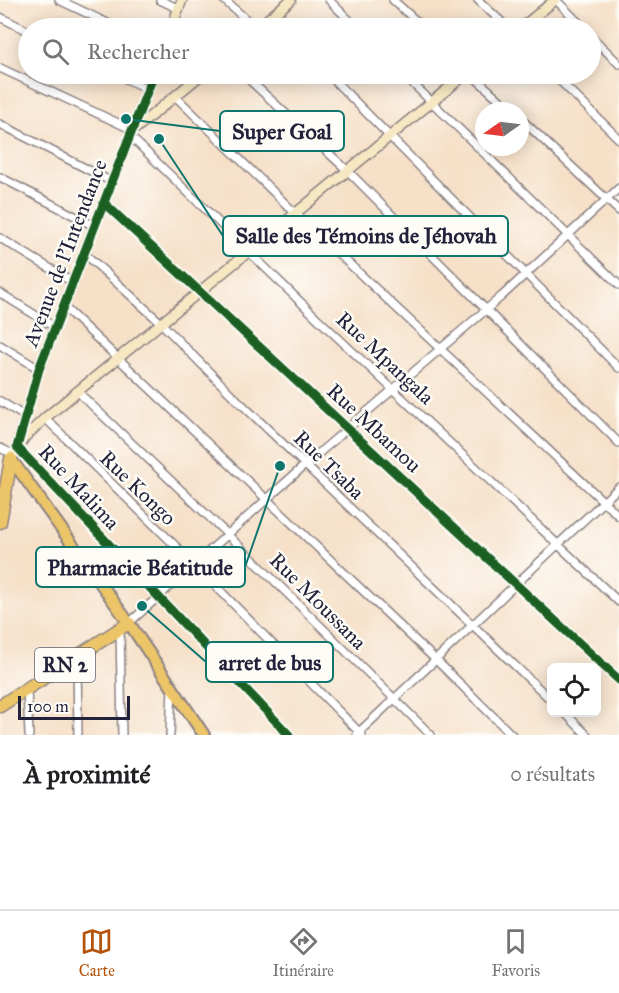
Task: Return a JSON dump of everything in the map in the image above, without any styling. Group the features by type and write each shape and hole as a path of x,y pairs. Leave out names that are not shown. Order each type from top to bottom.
{"highway":[{"path":"0,522 10,459"},
{"name":"RN 2","path":"4,702 125,627"}],"main road":[{"path":"272,17 291,0"},
{"path":"533,18 555,0"},
{"path":"175,18 181,4"},
{"name":"Avenue de l'Intendance","path":"10,459 39,369 65,308 149,84"},
{"path":"132,133 190,84"},
{"path":"204,735 172,687 125,627 10,459 45,418 77,391 456,84"}],"street":[{"path":"59,0 97,18"},
{"path":"160,0 181,4"},
{"path":"225,0 246,18"},
{"path":"329,0 347,18"},
{"path":"393,0 412,18"},
{"path":"478,0 497,18"},
{"path":"555,0 574,18"},
{"path":"0,17 18,26"},
{"path":"601,45 619,64"},
{"name":"Rue Mpangala","path":"0,68 18,77"},
{"name":"Rue Mpangala","path":"32,84 132,133 250,251 619,602"},
{"path":"137,84 147,89"},
{"path":"254,84 348,171 619,443"},
{"path":"338,84 392,135 619,368"},
{"path":"413,84 619,285"},
{"path":"481,84 502,102"},
{"path":"563,84 619,139"},
{"path":"175,96 296,214 619,516"},
{"path":"0,124 112,182"},
{"path":"529,126 619,211"},
{"path":"0,177 94,226"},
{"path":"122,735 125,627 305,465 526,274 619,188"},
{"name":"Rue Mbamou","path":"104,203 517,583 619,680"},
{"path":"0,238 74,283"},
{"name":"Rue Tsaba","path":"84,253 161,323 305,465 547,695"},
{"path":"0,292 56,328"},
{"path":"65,308 512,735"},
{"path":"0,345 39,369"},
{"name":"Rue Moussana","path":"77,391 228,535 431,735"},
{"path":"0,401 24,416"},
{"name":"Rue Kongo","path":"45,418 195,565 359,734"},
{"name":"Rue Malima","path":"0,448 158,598 289,735"},
{"path":"359,734 619,487"},
{"path":"77,657 78,735"},
{"path":"170,735 172,687"},
{"path":"27,689 29,735"},
{"path":"569,717 587,735"}],"cycle path":[{"path":"150,84 39,369 17,447 289,735"},
{"path":"104,203 619,680"}],"place":[{"name":"Super Goal","path":"126,119"},
{"name":"Salle des Témoins de Jéhovah","path":"159,139"},
{"name":"Pharmacie Béatitude","path":"280,466"},
{"name":"arret de bus","path":"142,606"}]}
